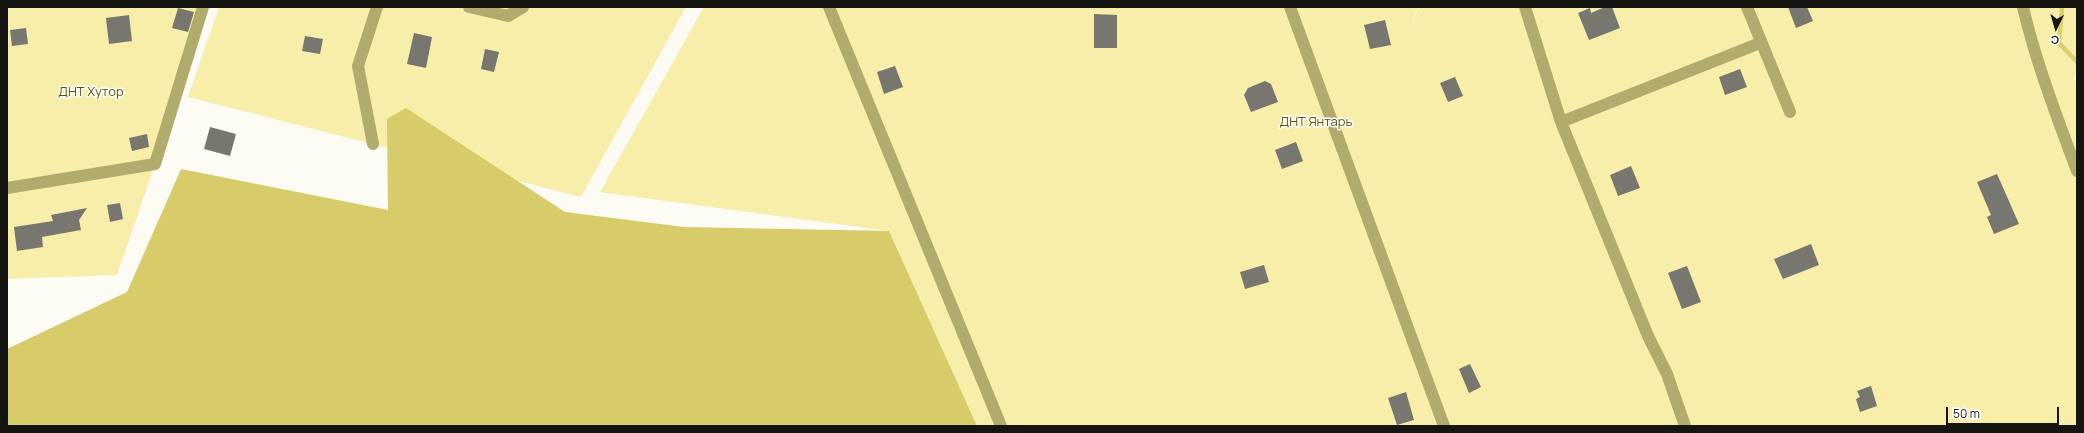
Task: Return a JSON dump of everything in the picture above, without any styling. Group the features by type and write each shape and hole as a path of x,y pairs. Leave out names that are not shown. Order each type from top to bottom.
{"street":[{"path":"7,188 155,164 203,7"},
{"path":"373,144 358,66 377,7"},
{"path":"469,7 508,16 523,7"},
{"path":"829,7 1001,426"},
{"path":"1290,7 1444,426"},
{"path":"1525,7 1561,122 1648,336 1667,374 1685,426"},
{"path":"1747,7 1760,43 1790,112"},
{"path":"2023,7 2029,34 2052,104 2077,171"},
{"path":"1561,122 1760,43"}],"green space":[{"name":"ДНТ Хутор","path":"7,7 209,7 117,275 7,279"},
{"path":"219,7 686,7 581,197 188,97"},
{"name":"ДНТ Янтарь","path":"704,7 1418,7 1410,28 1419,7 2077,7 2077,74 2074,77 2077,85 2077,426 977,426 889,231 600,192"}],"shaded area":[{"path":"406,108 565,212 684,227 889,231 977,426 7,426 7,349 127,292 181,169 388,210 387,119"}],"building":[{"path":"1605,7 1612,7 1620,28 1589,40 1578,13 1590,8 1591,13"},
{"path":"1788,7 1807,7 1813,21 1796,28"},
{"path":"178,8 194,12 188,32 172,28"},
{"path":"1094,14 1117,15 1117,48 1094,48"},
{"path":"129,15 132,41 109,44 106,18"},
{"path":"1385,20 1391,45 1370,49 1364,25"},
{"path":"26,28 28,44 12,46 10,30"},
{"path":"414,33 432,37 426,68 407,64"},
{"path":"305,36 323,39 320,54 302,51"},
{"path":"485,49 499,52 494,72 481,69"},
{"path":"895,66 903,87 884,94 877,72"},
{"path":"1740,69 1747,87 1725,95 1719,77"},
{"path":"1455,77 1463,96 1448,102 1440,83"},
{"path":"1265,81 1271,84 1278,102 1251,112 1244,95 1248,88"},
{"path":"210,127 236,134 230,156 204,149"},
{"path":"147,134 149,147 132,151 129,138"},
{"path":"1296,142 1303,161 1282,169 1275,150"},
{"path":"1631,166 1640,188 1618,196 1610,175"},
{"path":"1997,174 2019,224 1994,234 1987,217 1991,215 1977,182"},
{"path":"120,203 123,219 110,222 107,205"},
{"path":"87,208 79,220 81,230 42,237 43,247 17,251 14,227 53,221 51,215"},
{"path":"1811,244 1819,265 1783,279 1774,259"},
{"path":"1264,265 1269,282 1245,289 1240,272"},
{"path":"1687,266 1701,302 1682,309 1668,273"},
{"path":"1470,364 1481,387 1469,393 1459,369"},
{"path":"1871,386 1877,406 1860,412 1856,399 1860,397 1857,391"},
{"path":"1406,392 1414,420 1397,425 1388,398"}],"waterway":[{"path":"2062,7 2059,43 2077,62"}]}
